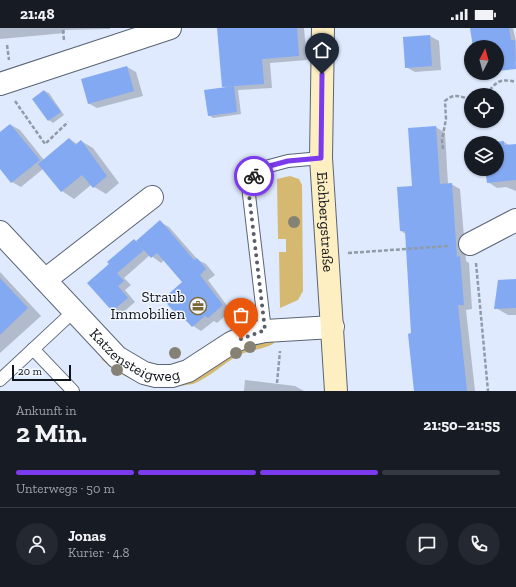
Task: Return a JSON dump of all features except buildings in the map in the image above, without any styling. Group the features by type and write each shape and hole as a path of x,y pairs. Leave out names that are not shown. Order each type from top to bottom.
{"main road":[{"name":"Eichbergstraße","path":"323,28 321,158 336,391"}],"street":[{"path":"1,83 170,28"},
{"path":"45,280 152,197"},
{"path":"470,244 516,220"},
{"name":"Katzensteigweg","path":"0,232 117,357 144,373 156,376 172,376 188,371 231,343 251,334 272,330 333,327"}],"lane":[{"path":"272,330 248,186 258,169 288,161 321,158"},
{"path":"0,380 74,311"},
{"path":"32,349 74,391"}],"path":[{"path":"491,88 494,83 505,80 516,82"},
{"path":"1,83 45,144 68,122"},
{"path":"443,149 442,140 446,119 445,102 450,97 456,95 464,98"},
{"path":"346,253 470,244 477,267 488,391"},
{"path":"272,330 280,350 277,383"}],"shaded area":[{"path":"290,176 299,179 302,185 303,291 298,300 280,308 279,252 286,252 286,239 278,239 277,179"},
{"path":"274,339 274,343 271,345 237,356 210,375 193,384 179,386 166,387 143,384 122,374 101,359 107,358 141,382 252,343"}],"way so far":[{"path":"241,339 265,330 248,186 254,176"}],"place":[{"name":"Straub Immobilien","path":"198,306"}],"route":[{"path":"254,176 258,169 288,161 321,158 320,135 322,74"}]}
